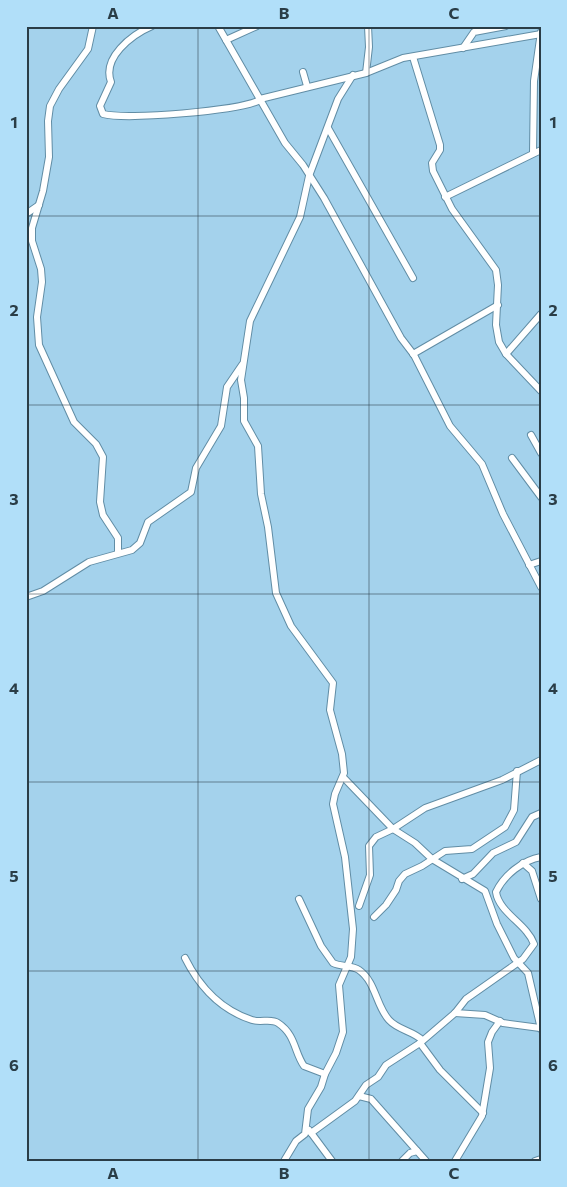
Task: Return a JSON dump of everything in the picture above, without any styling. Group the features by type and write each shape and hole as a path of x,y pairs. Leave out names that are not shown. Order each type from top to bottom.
{"street":[{"path":"93,26 88,49 59,89 50,106 48,121 49,157 32,235 41,269 42,282 37,317 38,338 71,416 96,444 103,457 100,502 103,515 118,538 118,553"},
{"path":"152,26 144,29 115,53 108,73 111,82 100,106 103,114 117,116 162,114 233,107 308,86 366,73 400,59 540,34 533,153"},
{"path":"218,26 285,143 324,198 401,338 413,354 450,426 482,464 502,514 541,587"},
{"path":"226,40 257,26"},
{"path":"366,73 369,47 368,26"},
{"path":"463,48 474,32 506,26"},
{"path":"413,57 440,145 440,150 431,166 445,197 496,270 498,305 496,333 500,346 541,391"},
{"path":"303,72 308,86"},
{"path":"284,1161 296,1141 305,1134 308,1109 321,1087 324,1074 343,1032 339,985 340,978 351,957 353,929 345,857 333,804 335,794 343,777 342,754 330,710 333,683 304,641 291,626 276,593 268,527 260,494 258,446 245,425 241,380 250,321 300,217 309,176 338,99 353,75"},
{"path":"328,128 413,278"},
{"path":"445,197 541,150"},
{"path":"26,214 39,205"},
{"path":"413,354 498,305"},
{"path":"506,354 541,314"},
{"path":"26,597 43,591 88,562 134,549 140,543 148,522 191,492 196,468 221,426 227,387 244,361"},
{"path":"531,434 541,453"},
{"path":"512,458 541,497"},
{"path":"529,565 541,561"},
{"path":"359,906 370,875 369,846 376,837 393,829 425,808 502,780 541,760"},
{"path":"374,917 392,897 401,878 445,851 469,850 505,827 514,810 517,771"},
{"path":"343,777 393,829 415,843 432,859 486,893 497,924 514,958 528,973 541,1029 500,1021 485,1015 455,1013"},
{"path":"462,879 473,874 494,853 516,842 532,817 541,813"},
{"path":"541,857 523,863 498,888 497,897 527,930 534,944 541,949"},
{"path":"523,863 532,871 541,899"},
{"path":"299,899 333,963 359,970 367,980 390,1021 421,1042 440,1070 483,1113"},
{"path":"311,1133 359,1096 366,1085 378,1076 386,1065 421,1042 455,1013 466,1000 518,962 534,944"},
{"path":"185,958 204,989 250,1019 274,1021 280,1024 293,1040 304,1066 324,1074"},
{"path":"455,1161 483,1113 490,1068 488,1042 500,1021"},
{"path":"359,1096 371,1099 395,1129 426,1161"},
{"path":"306,1126 332,1161"},
{"path":"402,1161 410,1153 418,1151"},
{"path":"535,1161 541,1159"}]}
